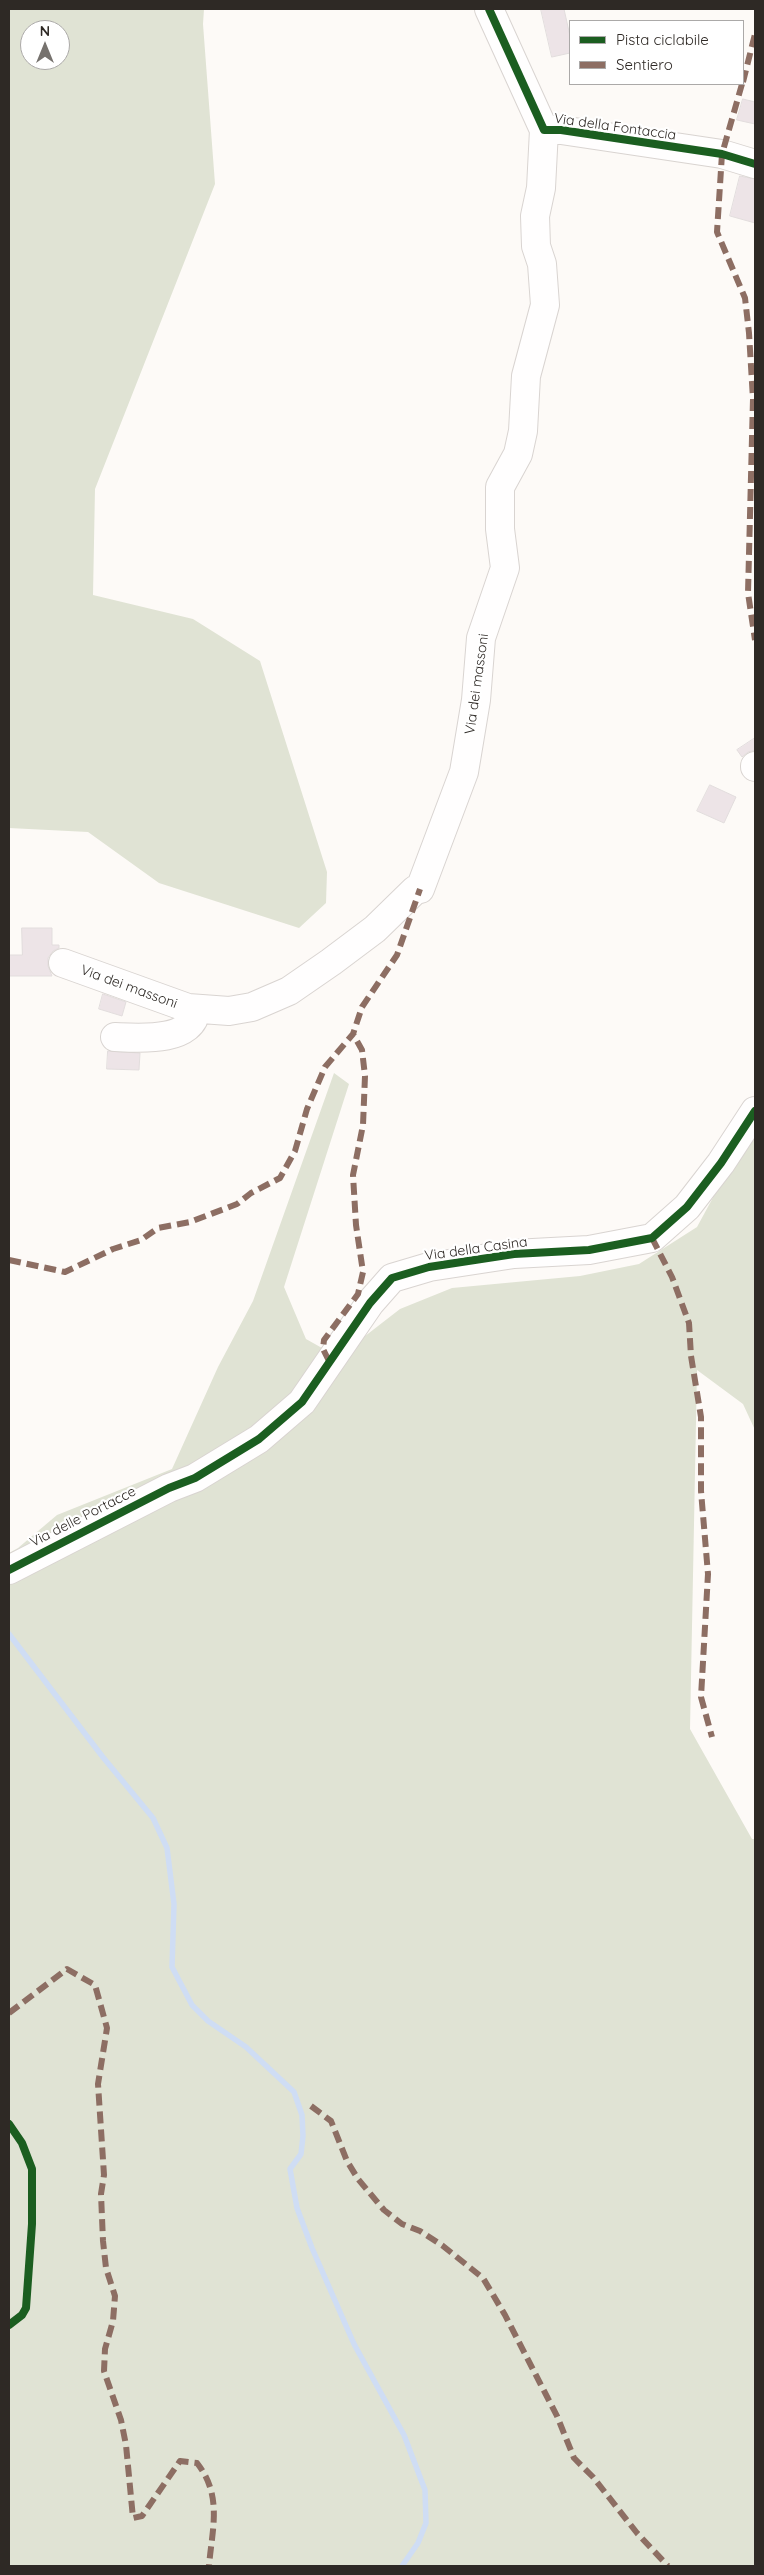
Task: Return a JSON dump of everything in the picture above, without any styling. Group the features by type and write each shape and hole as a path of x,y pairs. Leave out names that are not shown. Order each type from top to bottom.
{"street":[{"name":"Via della Fontaccia","path":"489,9 544,130 561,130 722,154 755,164"},
{"name":"Via dei massoni","path":"64,964 170,1002 196,1009 229,1011 252,1007 289,991 357,944 416,890 420,889 464,772 476,700 481,638 505,568 500,529 500,487 518,454 523,430 526,376 545,305 542,264 536,246 535,216 541,188 544,130"},
{"name":"Via dei massoni","path":"115,1037 159,1038 191,1023 195,1017 196,1009"},
{"name":"Via della Casina","path":"170,1488 196,1478 259,1438 302,1402 370,1303 392,1278 429,1267 514,1254 589,1250 652,1238 687,1207 721,1163 755,1111"},
{"name":"Via delle Portacce","path":"9,1570 170,1488"}],"shaded area":[{"path":"9,9 204,9 203,24 215,184 95,489 93,595 193,619 260,661 327,872 326,903 299,928 159,883 88,832 9,828"},
{"path":"334,1073 349,1084 284,1287 306,1339 338,1357 400,1309 452,1288 580,1276 639,1264 697,1227 755,1120 755,1430 743,1404 697,1370 690,1729 752,1839 755,1839 755,2566 9,2566 9,1553 18,1548 57,1515 172,1469 218,1367 253,1301"}],"building":[{"path":"541,9 564,9 569,32 569,53 552,57"},
{"path":"743,99 755,102 755,124 737,120"},
{"path":"740,176 755,179 755,223 730,216"},
{"path":"755,738 755,750 748,752 742,757 737,750"},
{"path":"710,785 736,797 724,823 697,811"},
{"path":"22,928 52,928 52,945 59,945 59,948 53,951 48,958 48,966 52,976 9,976 9,955 22,955"},
{"path":"103,994 126,1002 122,1016 99,1009"},
{"path":"108,1051 140,1053 139,1070 107,1069"}],"waterway":[{"path":"9,1634 102,1756 153,1818 167,1848 174,1904 172,1967 192,2005 208,2021 246,2047 294,2092 302,2115 303,2136 301,2154 290,2169 297,2208 312,2248 354,2344 404,2435 425,2490 426,2523 418,2543 402,2566"}],"marked path":[{"path":"744,78 755,34"},
{"path":"742,85 722,154 717,232 745,298 749,333 753,399 748,593 755,640"},
{"path":"9,1260 65,1272 113,1249 141,1240 158,1228 190,1222 237,1204 251,1193 280,1178 295,1151 307,1109 325,1067 353,1034 362,1007 397,955 420,889"},
{"path":"329,1361 323,1349 324,1340 358,1294 363,1272 356,1225 353,1175 363,1125 365,1076 362,1050 353,1034"},
{"path":"652,1238 672,1277 689,1323 691,1356 701,1417 701,1491 708,1574 701,1697 712,1737"},
{"path":"9,2013 67,1969 95,1985 107,2028 98,2084 104,2175 101,2194 106,2268 115,2296 113,2321 105,2349 104,2371 121,2420 126,2445 133,2518 142,2516 180,2461 197,2463 205,2475 213,2500 214,2513 209,2566"},
{"path":"311,2106 331,2121 347,2161 358,2179 384,2210 402,2224 420,2231 443,2246 483,2278 505,2315 557,2416 574,2458 593,2477 637,2533 668,2566"}],"cycle path":[{"path":"489,9 544,130 561,130 722,154 755,164"},
{"path":"9,1570 169,1488 195,1478 259,1439 302,1402 370,1303 392,1278 429,1267 514,1254 589,1250 652,1238 687,1207 721,1163 755,1111"},
{"path":"9,2124 22,2143 32,2169 32,2224 26,2308 22,2315 9,2325"}]}
